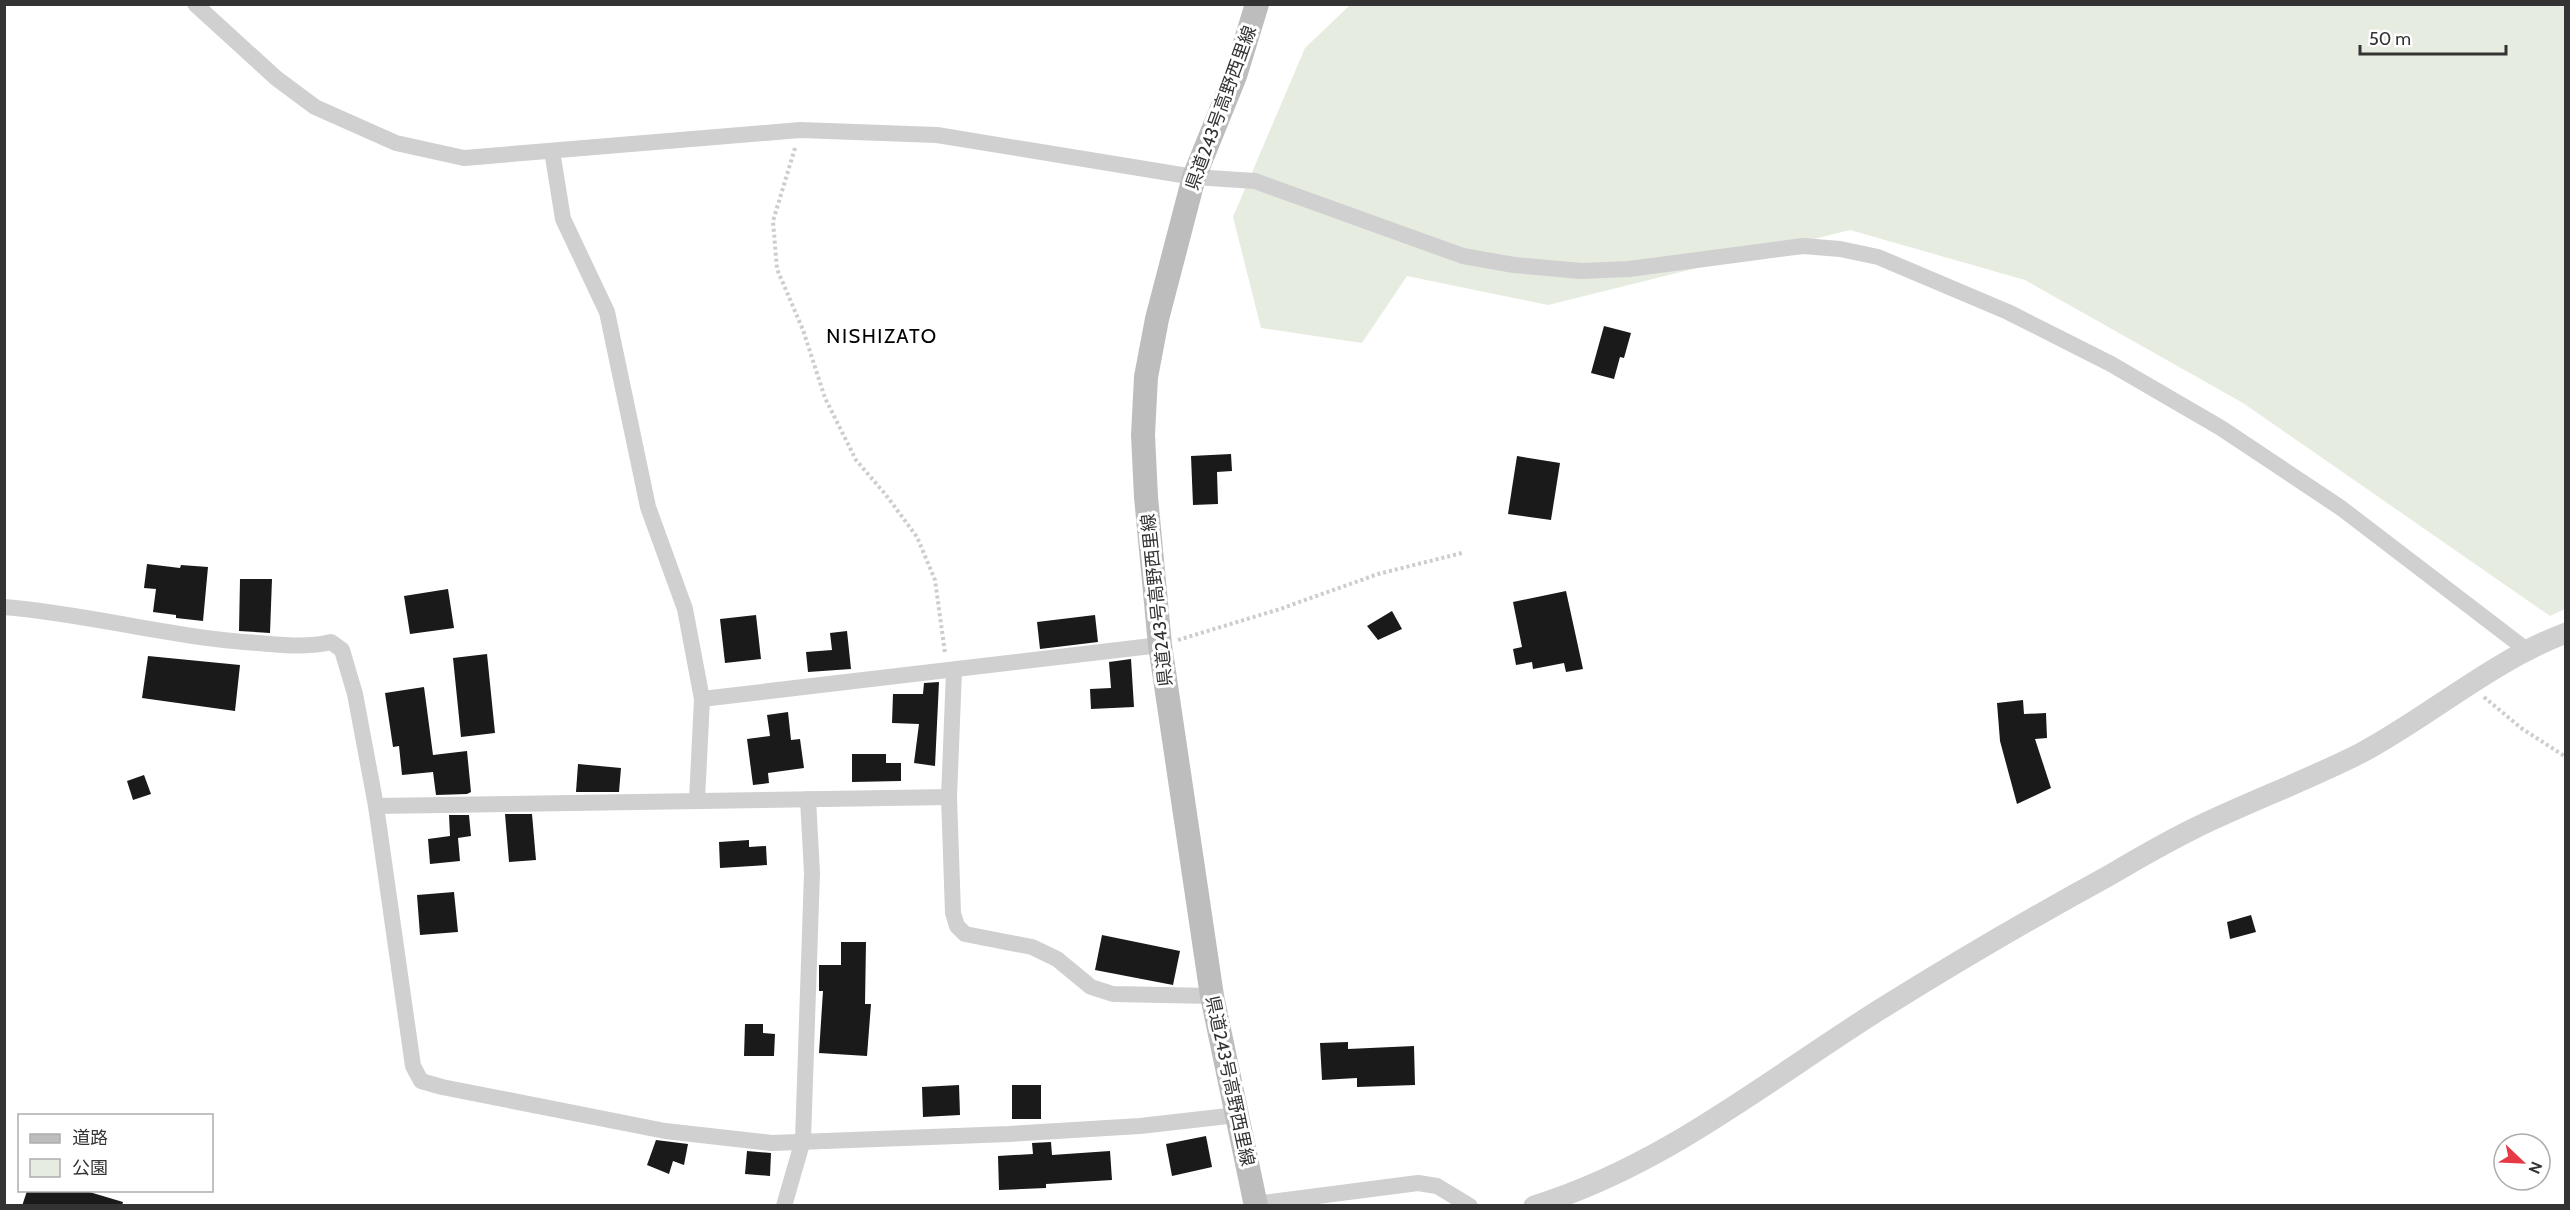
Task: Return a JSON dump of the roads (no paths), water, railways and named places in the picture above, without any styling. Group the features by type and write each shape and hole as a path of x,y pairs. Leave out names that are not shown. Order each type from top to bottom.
{"main road":[{"name":"県道243号高野西里線","path":"1256,1205 1212,996 1160,645 1146,497 1143,435 1146,376 1157,319 1194,177 1235,76 1257,4"}],"street":[{"path":"195,4 276,78 315,107 396,143 464,158 800,130 937,135 1194,177 1255,181 1464,256 1514,266 1581,271 1629,269 1803,246 1840,249 1878,257 2008,312 2110,364 2221,428 2340,508 2528,651"},
{"path":"552,151 563,219 607,312 648,507 685,609 702,699 697,800"},
{"path":"4,607 40,610 225,641 312,646 330,642 342,650 355,694 376,806 413,1066 421,1081 665,1131 772,1143 803,1140 1009,1134 1140,1126 1237,1115"},
{"path":"1534,1206 1573,1194 1626,1171 1728,1112 1877,1012 1995,938 2192,829 2325,771 2391,736 2470,685 2528,651 2565,633"},
{"path":"702,699 951,672 1160,645"},
{"path":"951,672 949,797 953,913 957,926 965,934 1032,947 1057,959 1090,987 1113,994 1212,996"},
{"path":"376,806 949,797"},
{"path":"784,1206 803,1140 812,873 808,799"},
{"path":"1256,1205 1419,1183 1437,1186 1470,1206"}],"district":[{"name":"NISHIZATO","path":"882,336"}]}
